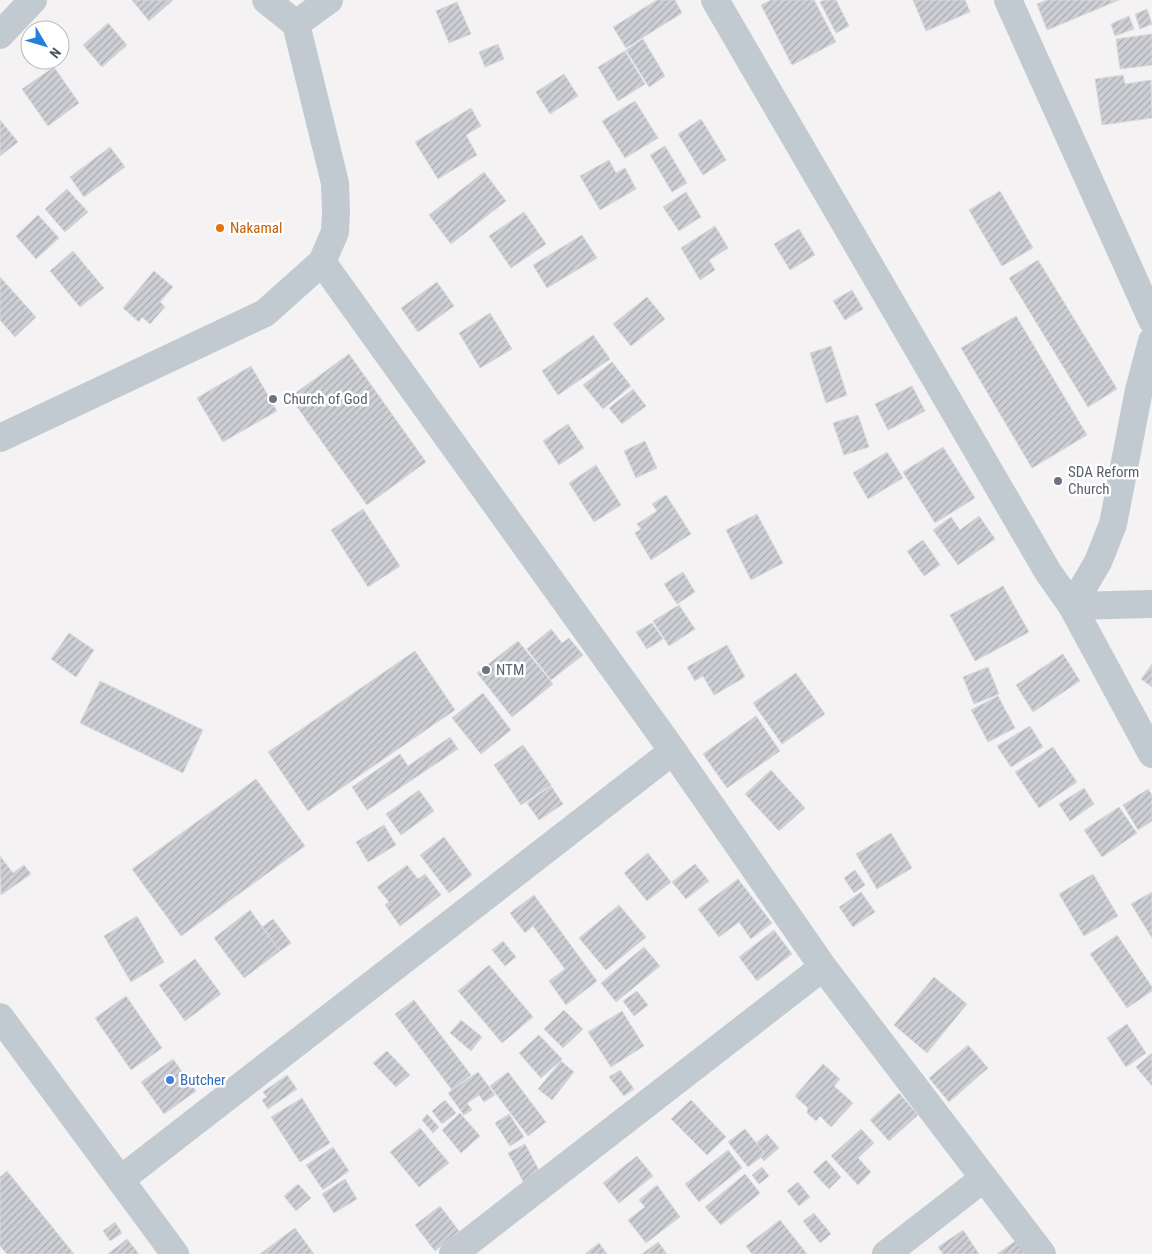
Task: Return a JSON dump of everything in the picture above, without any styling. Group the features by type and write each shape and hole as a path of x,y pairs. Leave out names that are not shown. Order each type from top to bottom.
{"street":[{"path":"0,35 33,0"},
{"path":"0,438 265,313 322,262 335,232 335,183 296,24 266,0"},
{"path":"296,24 329,0"},
{"path":"716,0 1048,572 1072,606 1152,754"},
{"path":"1008,0 1152,320"},
{"path":"322,262 673,751 823,967 1042,1254"},
{"path":"1072,606 1098,562 1113,524 1139,390 1152,341"},
{"path":"1072,606 1152,604"},
{"path":"120,1180 673,751"},
{"path":"453,1254 823,967"},
{"path":"0,1017 175,1254"},
{"path":"886,1254 984,1178"}],"building":[{"path":"132,0 173,0 149,21"},
{"path":"657,0 675,0 682,13 626,48 613,27"},
{"path":"771,0 814,0 836,42 792,65 761,5"},
{"path":"836,0 849,26 836,33 820,2"},
{"path":"913,0 965,0 970,12 926,31"},
{"path":"1047,0 1119,0 1047,30 1037,4"},
{"path":"457,2 471,34 449,43 436,11"},
{"path":"1147,9 1152,24 1140,29 1135,14"},
{"path":"1129,16 1134,29 1115,36 1111,24"},
{"path":"108,23 127,45 102,67 83,45"},
{"path":"1152,34 1152,65 1120,69 1116,39"},
{"path":"643,39 665,76 649,87 626,50"},
{"path":"498,44 504,59 485,67 479,52"},
{"path":"625,51 645,84 618,101 598,67"},
{"path":"50,70 56,70 79,103 48,126 22,89"},
{"path":"564,74 578,96 550,114 536,92"},
{"path":"1123,75 1125,84 1151,80 1152,118 1102,125 1095,79"},
{"path":"635,101 658,138 625,158 602,121"},
{"path":"471,108 481,126 466,135 477,155 438,179 415,142"},
{"path":"701,119 726,160 703,175 678,134"},
{"path":"0,120 18,142 0,156"},
{"path":"665,146 687,183 672,192 650,155"},
{"path":"110,147 125,167 84,197 70,177"},
{"path":"609,160 616,173 625,168 636,189 600,210 580,176"},
{"path":"484,172 506,201 451,244 429,215"},
{"path":"67,189 88,212 65,232 45,209"},
{"path":"1000,191 1033,248 1002,266 969,210"},
{"path":"686,192 701,217 679,231 663,207"},
{"path":"524,212 546,244 511,268 489,236"},
{"path":"38,215 59,238 36,259 16,236"},
{"path":"715,226 728,248 709,260 715,270 700,280 681,248"},
{"path":"799,229 815,255 790,270 774,244"},
{"path":"582,235 597,258 547,288 533,265"},
{"path":"73,251 104,288 80,307 50,271"},
{"path":"1038,260 1117,389 1088,407 1009,278"},
{"path":"154,271 173,287 160,302 165,307 150,324 142,317 139,322 123,308"},
{"path":"0,277 36,317 15,337 0,320"},
{"path":"437,282 454,306 418,332 401,308"},
{"path":"852,290 863,309 845,320 833,301"},
{"path":"647,297 665,319 631,346 613,324"},
{"path":"490,313 512,349 480,368 459,333"},
{"path":"1016,316 1087,435 1032,468 961,348"},
{"path":"593,335 610,359 558,395 542,371"},
{"path":"831,346 847,395 826,403 810,353"},
{"path":"349,354 426,462 367,505 290,397"},
{"path":"612,362 631,386 603,409 583,385"},
{"path":"251,366 277,411 223,442 197,398"},
{"path":"912,386 925,411 888,430 875,404"},
{"path":"633,389 646,406 622,424 609,408"},
{"path":"858,415 869,447 844,455 833,423"},
{"path":"568,424 584,448 559,465 543,441"},
{"path":"645,441 657,468 636,478 624,451"},
{"path":"943,447 975,498 935,523 903,472"},
{"path":"887,452 903,478 868,499 853,473"},
{"path":"596,465 621,505 594,522 569,483"},
{"path":"666,495 691,534 651,560 635,533 641,529 637,524 657,511 652,504"},
{"path":"363,509 400,566 368,587 331,530"},
{"path":"757,514 783,563 751,580 726,530"},
{"path":"979,516 995,539 958,565 933,530 951,517 960,530"},
{"path":"923,540 940,565 924,576 907,551"},
{"path":"683,572 695,592 677,604 664,584"},
{"path":"1003,586 1029,632 975,661 950,615"},
{"path":"679,605 695,629 669,646 653,621"},
{"path":"652,623 663,639 647,649 636,632"},
{"path":"551,629 562,643 569,638 583,655 551,680 527,649"},
{"path":"69,633 94,650 76,677 51,659"},
{"path":"518,641 553,684 512,717 477,673"},
{"path":"727,645 745,677 714,695 703,676 695,681 687,667"},
{"path":"415,651 455,710 308,811 268,752"},
{"path":"1063,654 1080,681 1033,712 1016,685"},
{"path":"1152,664 1152,687 1141,679"},
{"path":"988,667 999,694 974,704 963,677"},
{"path":"796,673 825,714 782,744 753,703"},
{"path":"100,681 203,730 183,773 80,723"},
{"path":"483,693 511,730 481,754 452,718"},
{"path":"998,696 1015,728 988,742 971,710"},
{"path":"756,716 780,751 727,788 703,754"},
{"path":"1030,726 1043,747 1011,767 997,746"},
{"path":"450,737 458,749 367,810 352,787 400,754 408,766"},
{"path":"523,745 551,785 521,805 494,765"},
{"path":"1053,747 1077,782 1039,808 1015,772"},
{"path":"771,770 805,808 779,831 745,794"},
{"path":"256,779 305,846 181,936 132,869"},
{"path":"551,786 563,804 539,820 527,803"},
{"path":"1084,788 1094,804 1070,821 1059,804"},
{"path":"1148,789 1152,795 1152,821 1138,830 1123,805"},
{"path":"419,790 434,811 401,835 386,814"},
{"path":"1119,807 1137,833 1102,857 1084,830"},
{"path":"384,825 396,845 368,862 356,842"},
{"path":"891,833 912,868 877,889 856,854"},
{"path":"444,837 472,875 449,893 420,855"},
{"path":"648,853 671,882 647,901 624,873"},
{"path":"0,856 13,873 24,865 31,874 1,895"},
{"path":"695,864 709,881 686,899 672,882"},
{"path":"407,865 418,879 425,874 441,895 400,926 385,905 389,902 377,887"},
{"path":"855,870 865,885 854,893 844,878"},
{"path":"1093,874 1118,916 1084,936 1059,894"},
{"path":"738,879 772,923 751,939 739,922 719,937 698,909"},
{"path":"861,892 875,912 853,927 839,907"},
{"path":"1152,892 1152,938 1131,904"},
{"path":"534,895 597,981 566,1005 549,981 565,969 533,926 525,933 510,913"},
{"path":"619,905 646,937 606,970 579,938"},
{"path":"250,910 280,951 244,978 214,938"},
{"path":"137,916 164,962 131,982 104,936"},
{"path":"273,919 291,943 280,951 262,927"},
{"path":"774,930 792,954 757,981 739,957"},
{"path":"1117,935 1152,987 1152,991 1127,1008 1090,954"},
{"path":"503,941 516,957 505,966 492,950"},
{"path":"644,947 660,966 616,1002 601,983"},
{"path":"195,959 221,994 185,1021 159,985"},
{"path":"489,965 533,1017 502,1043 458,991"},
{"path":"934,977 967,1004 927,1053 894,1025"},
{"path":"637,991 648,1005 634,1016 623,1001"},
{"path":"126,996 162,1048 131,1070 95,1018"},
{"path":"414,1000 471,1075 452,1090 395,1014"},
{"path":"564,1010 583,1029 563,1048 544,1029"},
{"path":"622,1011 644,1046 611,1067 588,1032"},
{"path":"461,1020 482,1037 471,1051 450,1033"},
{"path":"1127,1024 1146,1053 1126,1067 1107,1038"},
{"path":"539,1035 562,1059 541,1078 519,1053"},
{"path":"968,1045 988,1068 949,1102 929,1078"},
{"path":"387,1051 410,1075 396,1087 373,1063"},
{"path":"1152,1053 1152,1086 1136,1067"},
{"path":"173,1059 196,1091 164,1114 141,1082"},
{"path":"561,1061 574,1072 552,1100 538,1089"},
{"path":"823,1064 840,1079 834,1086 853,1103 831,1127 820,1116 816,1121 807,1113 808,1108 795,1096"},
{"path":"620,1070 634,1089 624,1096 609,1077"},
{"path":"478,1072 495,1095 484,1102 479,1095 467,1103 472,1110 464,1115 448,1093"},
{"path":"508,1072 546,1122 528,1136 490,1086"},
{"path":"287,1075 297,1089 268,1109 262,1100 267,1097 263,1092"},
{"path":"899,1093 918,1115 889,1141 870,1120"},
{"path":"302,1098 330,1143 300,1162 271,1117"},
{"path":"445,1100 456,1113 442,1124 432,1111"},
{"path":"691,1100 726,1137 707,1155 671,1119"},
{"path":"460,1113 480,1136 461,1153 442,1130"},
{"path":"427,1114 439,1127 433,1133 422,1120"},
{"path":"509,1114 524,1137 510,1146 495,1123"},
{"path":"420,1128 449,1163 419,1187 390,1152"},
{"path":"745,1129 765,1154 748,1167 728,1142"},
{"path":"861,1129 874,1143 858,1158 871,1172 858,1185 831,1156"},
{"path":"767,1134 779,1148 764,1161 761,1157 765,1154 756,1143"},
{"path":"525,1144 541,1174 524,1183 508,1153"},
{"path":"333,1147 349,1171 323,1190 306,1165"},
{"path":"728,1150 742,1168 699,1202 685,1184"},
{"path":"637,1156 653,1176 619,1203 603,1183"},
{"path":"826,1160 841,1177 829,1189 813,1172"},
{"path":"762,1167 769,1176 759,1184 752,1175"},
{"path":"7,1171 74,1254 7,1254 0,1246 0,1177"},
{"path":"745,1174 760,1193 721,1225 705,1207"},
{"path":"345,1179 357,1199 334,1213 322,1194"},
{"path":"798,1182 810,1197 799,1206 787,1191"},
{"path":"298,1184 311,1198 296,1211 284,1196"},
{"path":"657,1185 680,1217 646,1243 628,1220 645,1207 639,1200"},
{"path":"440,1206 459,1231 435,1251 415,1225"},
{"path":"814,1213 831,1234 820,1243 803,1221"},
{"path":"780,1220 807,1254 752,1254 746,1246"},
{"path":"115,1222 122,1233 110,1241 103,1231"},
{"path":"295,1228 314,1254 260,1254"},
{"path":"963,1230 979,1254 943,1254 938,1247"},
{"path":"127,1239 139,1254 108,1254"},
{"path":"1017,1240 1026,1254 997,1254"},
{"path":"658,1242 667,1254 642,1254"},
{"path":"599,1243 607,1254 585,1254"}],"place":[{"name":"Nakamal","path":"220,228"},
{"name":"Church of God","path":"273,399"},
{"name":"SDA Reform Church","path":"1058,481"},
{"name":"NTM","path":"486,670"},
{"name":"Butcher","path":"170,1080"}]}
